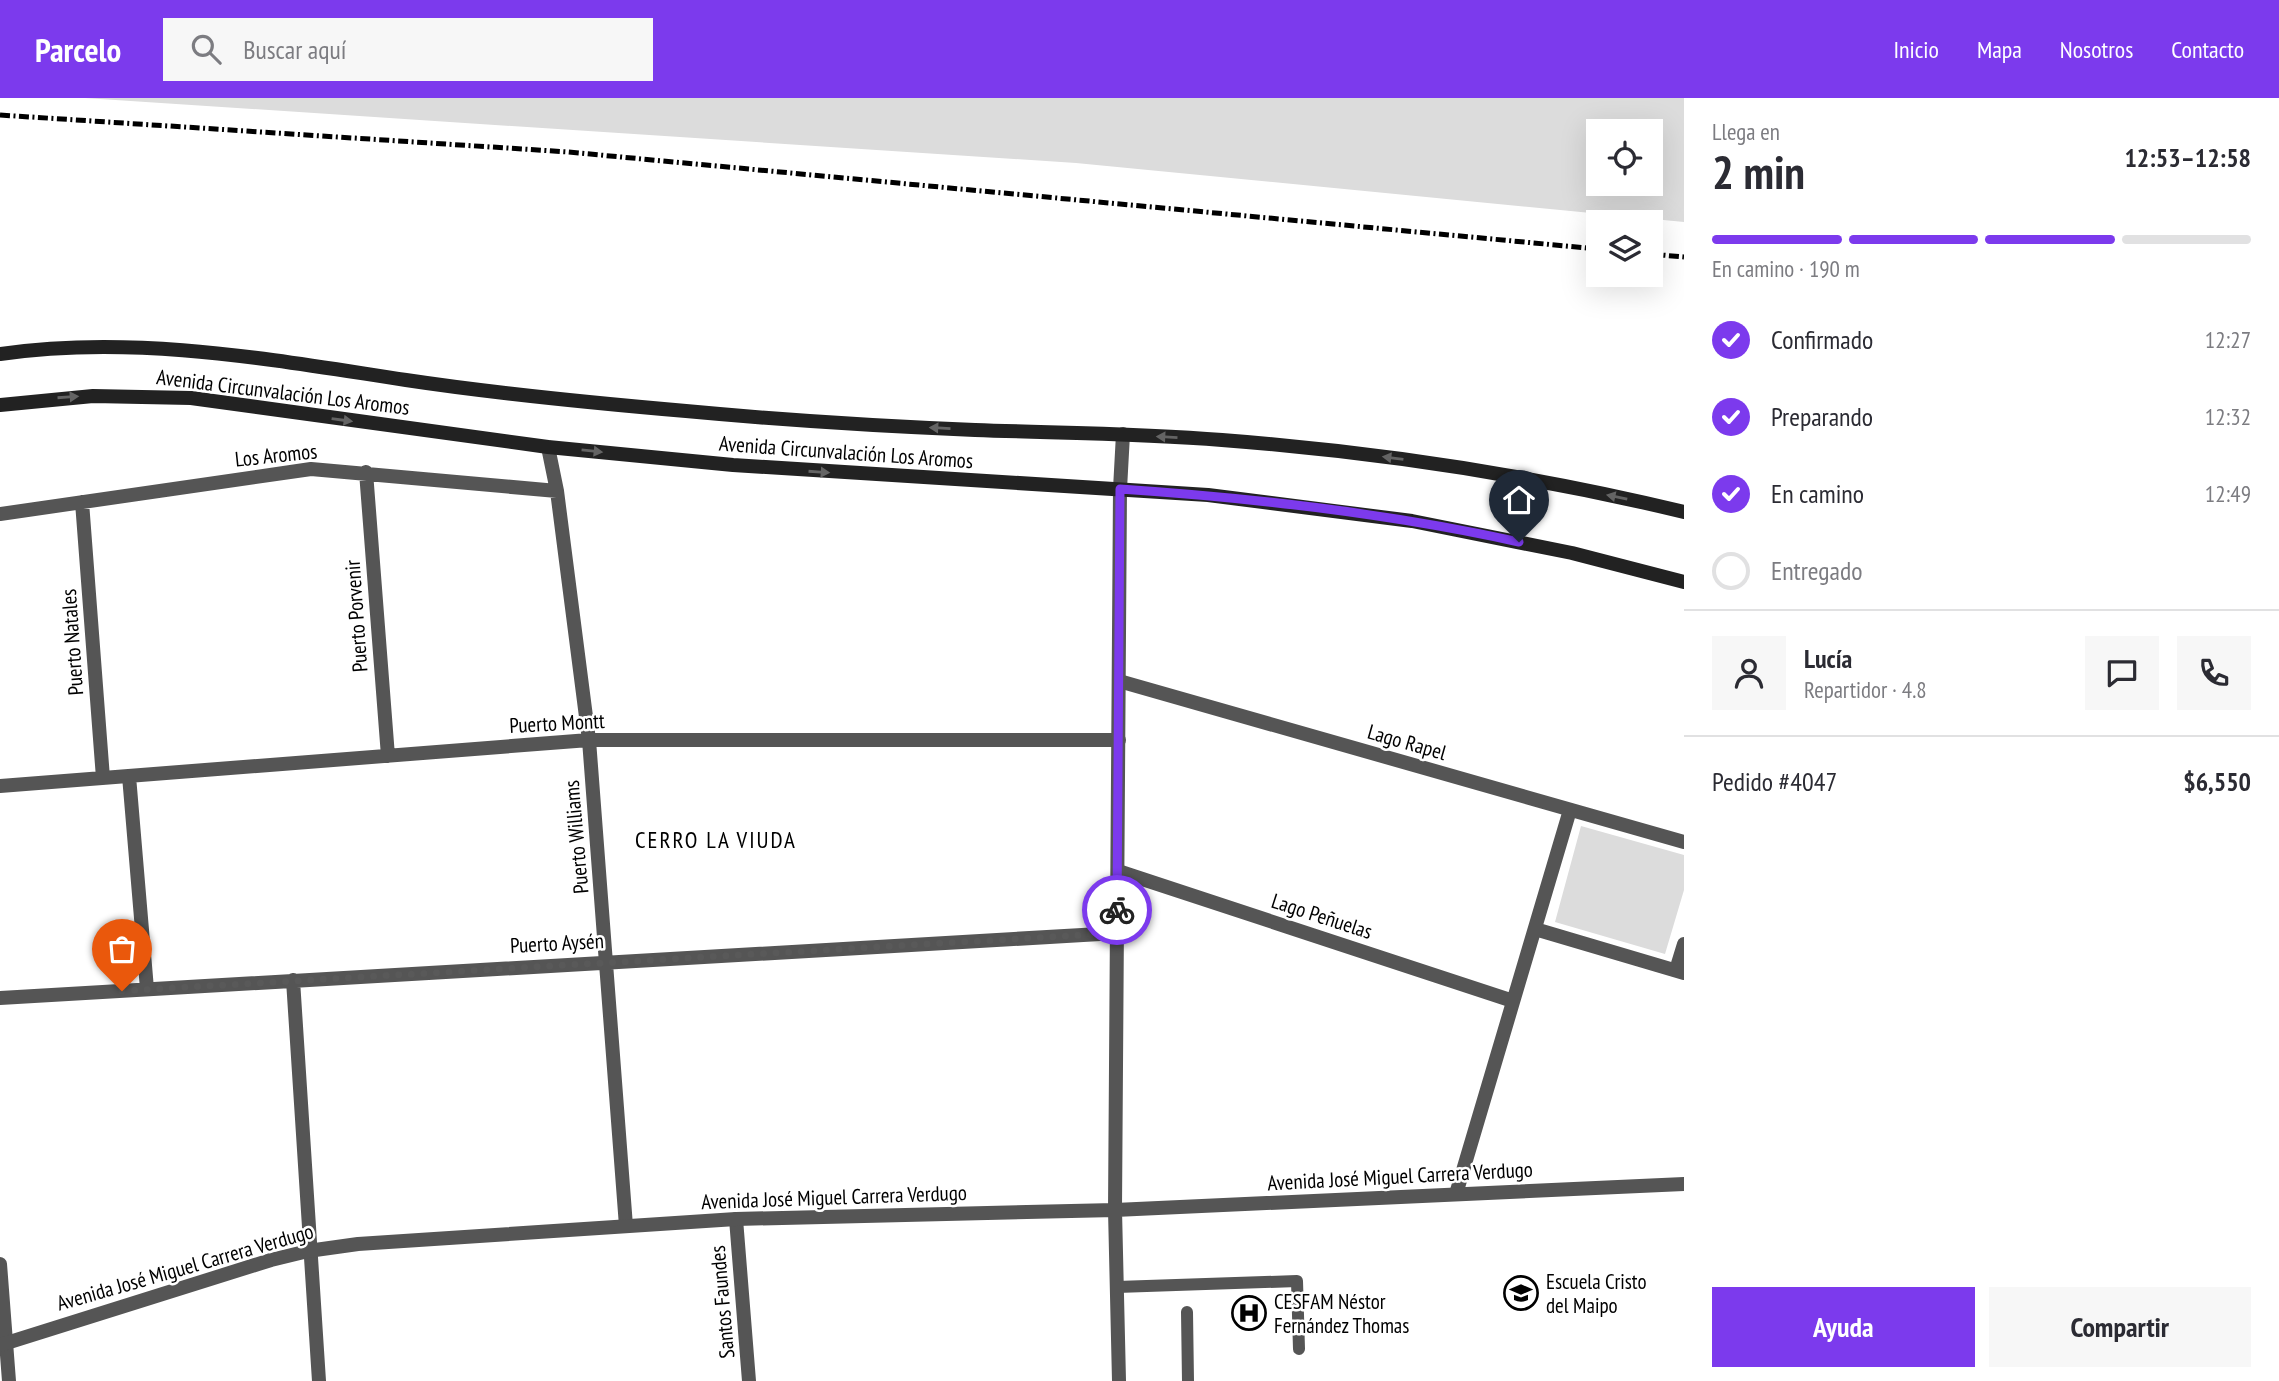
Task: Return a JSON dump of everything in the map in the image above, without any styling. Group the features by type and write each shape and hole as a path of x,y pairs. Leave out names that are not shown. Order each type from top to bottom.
{"main road":[{"name":"Avenida Circunvalación Los Aromos","path":"0,354 69,348 125,347 283,360 408,381 689,412 976,430 1219,440 1408,460 1516,477 1684,512"},
{"name":"Avenida Circunvalación Los Aromos","path":"0,405 93,396 191,398 548,447 866,475 1220,496 1412,521 1572,553 1684,582"}],"street":[{"path":"1119,1381 1115,1210 1120,489 1123,434"},
{"name":"Puerto Williams","path":"548,447 557,491 589,740 608,961 626,1226"},
{"name":"Los Aromos","path":"0,514 311,469 557,491"},
{"name":"Puerto Porvenir","path":"366,472 388,756"},
{"name":"Puerto Natales","path":"82,502 103,778"},
{"name":"Lago Rapel","path":"1119,681 1684,842"},
{"name":"Puerto Montt","path":"0,786 589,740 1119,740"},
{"path":"129,776 147,989"},
{"path":"1456,1194 1570,810"},
{"name":"Lago Peñuelas","path":"1118,871 1514,1001"},
{"path":"1535,929 1680,972 1684,944"},
{"name":"Puerto Aysén","path":"0,998 1117,933"},
{"path":"293,980 308,1251 319,1381"},
{"name":"Avenida José Miguel Carrera Verdugo","path":"3,1344 308,1251 358,1244 736,1219 1115,1210 1684,1184"},
{"name":"Santos Faundes","path":"736,1219 749,1381"},
{"path":"0,1265 3,1344 9,1381"}],"lane":[{"path":"1117,1287 1297,1281 1299,1349"},
{"path":"1187,1312 1188,1381"}],"shaded area":[{"path":"85,98 1684,98 1684,222 1663,220 1663,210 1586,210 1586,212 1076,163"},
{"path":"1581,826 1684,855 1684,890 1665,954 1555,922"}],"railway":[{"path":"0,115 568,152 1586,248"},
{"path":"1663,255 1684,257"}],"way so far":[{"path":"122,991 1117,933 1117,910"}],"place":[{"name":"Escuela Cristo del Maipo","path":"1521,1293"},
{"name":"CESFAM Néstor Fernández Thomas","path":"1249,1313"}],"district":[{"name":"CERRO LA VIUDA","path":"716,839"}],"route":[{"path":"1117,910 1120,489 1310,506 1412,521 1519,542"}]}
